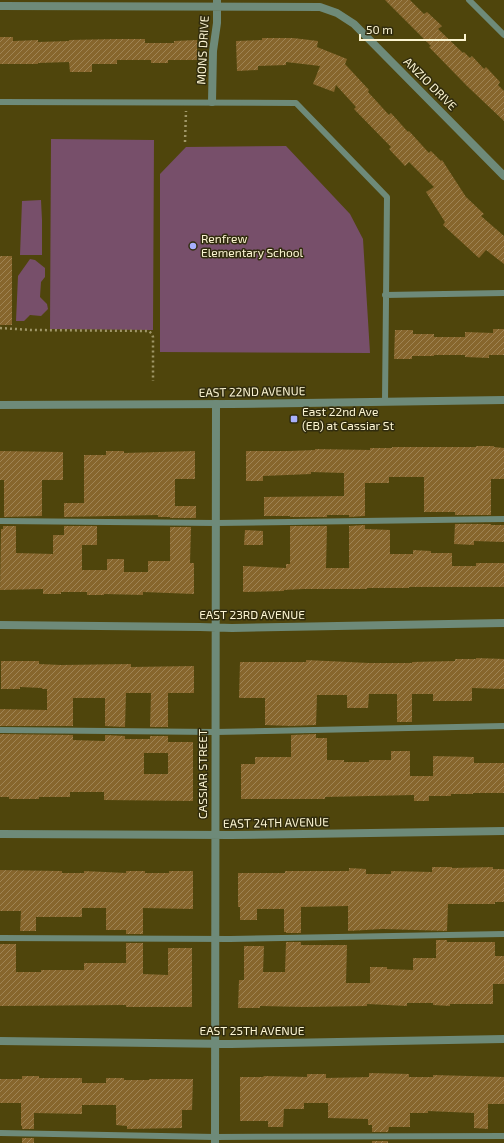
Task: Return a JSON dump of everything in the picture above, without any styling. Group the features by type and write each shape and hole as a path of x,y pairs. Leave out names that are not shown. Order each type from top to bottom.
{"street":[{"name":"ANZIO DRIVE","path":"0,6 217,3 320,7 337,13 354,24 504,176"},
{"name":"MONS DRIVE","path":"212,102 213,51 217,23 217,3"},
{"name":"EAST 22ND AVENUE","path":"0,406 504,400"},
{"name":"CASSIAR STREET","path":"215,1140 214,938 216,404"},
{"name":"EAST 23RD AVENUE","path":"0,626 216,627 504,623"},
{"name":"EAST 24TH AVENUE","path":"0,834 215,836 504,831"},
{"name":"EAST 25TH AVENUE","path":"0,1041 215,1043 504,1039"}],"lane":[{"path":"469,0 504,35"},
{"path":"0,102 296,103 387,197 385,402"},
{"path":"385,295 504,293"},
{"path":"0,521 216,523 504,519"},
{"path":"0,730 215,732 504,726"},
{"path":"0,938 214,938 504,934"},
{"path":"0,1133 215,1140 503,1136 502,1143"}],"path":[{"path":"185,142 186,103"},
{"path":"0,328 31,330 149,331 153,337 153,381"}],"shaded area":[{"path":"51,139 154,140 153,330 50,329"},
{"path":"286,146 350,214 363,239 370,353 160,352 160,174 186,147"},
{"path":"41,200 42,255 20,255 22,201"},
{"path":"30,259 35,260 45,268 45,277 41,282 40,297 47,304 48,309 41,316 30,315 24,321 16,321 18,276"}],"building":[{"path":"385,0 410,0 424,14 427,12 442,26 438,29 463,53 464,52 470,58 472,56 484,69 486,67 500,82 498,85 504,91 504,121 467,86 429,47 431,46"},
{"path":"0,37 13,37 13,41 38,40 38,42 145,39 145,43 174,43 174,41 197,40 197,60 168,60 168,63 151,63 151,60 117,60 117,64 92,64 92,72 70,72 69,62 0,64"},
{"path":"262,38 293,38 318,41 317,47 347,59 345,64 369,90 368,92 389,115 391,113 408,132 409,131 429,153 431,151 441,161 442,160 466,197 484,214 481,216 504,236 504,264 486,250 479,258 443,225 445,222 426,192 434,187 409,162 405,166 389,149 391,147 354,109 356,107 336,85 334,92 313,84 320,66 286,62 286,65 258,66 258,70 237,71 236,41 262,40"},
{"path":"0,256 12,256 12,325 0,325"},
{"path":"493,329 504,329 504,355 489,355 489,358 465,357 465,355 434,355 412,356 412,359 394,359 395,330 413,330 413,334 434,334 434,337 465,337 465,332 493,333"},
{"path":"494,446 504,448 504,479 491,479 491,515 455,515 455,512 424,512 424,477 389,477 389,483 365,483 365,516 264,516 264,497 344,496 344,473 311,472 311,474 263,476 263,481 246,481 246,451 288,451 315,449 370,450 370,448 392,447"},
{"path":"0,451 63,452 63,480 42,480 42,516 4,517 4,480 0,480"},
{"path":"106,451 124,451 124,453 195,451 195,479 175,479 175,506 196,506 196,518 170,518 158,517 158,515 64,517 64,503 84,503 84,455 106,455"},
{"path":"455,524 504,525 504,542 474,541 474,545 454,544"},
{"path":"365,525 365,529 390,530 390,554 413,554 413,550 431,551 431,553 452,553 452,566 476,566 476,563 504,563 504,587 304,589 243,592 243,566 286,568 286,564 290,564 290,526 327,526 326,568 349,568 349,526"},
{"path":"3,526 16,526 16,553 53,554 53,535 64,535 64,526 97,526 97,545 82,545 82,570 107,570 107,559 124,559 124,572 148,572 148,561 170,561 170,527 191,527 190,563 194,563 194,594 143,592 143,595 87,595 87,592 43,594 43,589 0,590 1,529 3,529"},
{"path":"245,530 263,531 263,545 244,545"},
{"path":"455,659 504,659 504,689 472,688 472,701 433,701 433,694 412,694 412,722 397,722 397,694 369,694 368,708 347,708 347,695 317,695 316,725 291,726 265,725 265,698 239,698 240,662 306,662 306,660 369,663 412,663 455,661"},
{"path":"1,661 39,661 39,664 61,665 131,664 131,667 194,666 194,693 168,693 168,727 150,727 151,693 126,693 125,727 105,726 105,698 73,698 73,726 0,726 0,709 47,710 47,689 20,687 20,689 1,689"},
{"path":"0,734 73,735 73,740 105,741 105,735 125,736 125,739 150,739 150,736 168,736 168,742 193,742 193,801 104,800 104,792 70,792 70,797 39,797 39,799 9,799 9,797 0,797","holes":["144,753 168,753 168,774 144,774"]},
{"path":"316,734 316,738 327,738 327,760 369,762 369,760 391,760 391,751 410,751 410,776 433,776 433,756 474,757 474,763 504,763 504,793 473,793 451,794 451,796 429,796 429,801 414,801 414,795 325,797 325,799 241,799 241,764 255,764 255,757 291,757 291,735"},
{"path":"432,867 493,867 493,869 504,869 504,902 495,902 495,904 448,904 447,931 383,929 348,931 348,906 301,907 301,933 284,932 284,909 257,909 257,920 240,920 240,907 238,907 238,873 349,871 349,868 366,869 366,874 391,874 391,871 432,872"},
{"path":"0,870 62,871 62,873 84,873 84,871 126,873 126,871 145,871 145,873 169,873 169,871 193,871 193,909 143,908 143,934 126,934 126,930 106,930 106,908 82,908 82,917 36,917 36,931 20,931 21,911 0,911"},
{"path":"436,940 447,940 447,942 495,942 495,956 504,956 504,984 493,984 493,1004 450,1004 450,1006 433,1005 433,1003 407,1003 407,1006 367,1004 367,1006 260,1006 260,1008 238,1008 239,980 244,980 244,946 264,946 263,972 285,972 286,942 301,942 301,945 347,945 346,983 370,983 370,967 413,970 413,958 436,958"},
{"path":"126,943 143,943 143,974 168,975 168,948 192,948 192,1007 126,1007 126,1005 0,1006 0,944 16,944 16,972 41,972 41,970 84,970 84,963 126,963"},
{"path":"369,1073 409,1074 409,1077 433,1077 433,1075 504,1077 504,1104 488,1104 488,1129 474,1128 474,1113 428,1111 428,1113 410,1113 410,1127 389,1127 388,1132 372,1132 372,1125 368,1125 368,1119 328,1118 328,1103 304,1103 304,1109 284,1109 283,1127 268,1127 268,1121 240,1121 240,1077 307,1077 307,1074 326,1074 326,1078 369,1077"},
{"path":"22,1076 39,1076 39,1078 82,1078 82,1083 106,1083 106,1078 124,1078 124,1080 193,1079 192,1110 182,1110 182,1128 127,1129 127,1126 116,1125 116,1105 82,1105 82,1114 34,1113 34,1129 22,1129 21,1103 0,1103 0,1079 22,1079"},
{"path":"22,1138 34,1138 34,1143 22,1143"},
{"path":"372,1141 388,1141 388,1143 372,1143"}],"place":[{"name":"Renfrew Elementary School","path":"193,246"},
{"name":"East 22nd Ave (EB) at Cassiar St","path":"294,419"}]}
